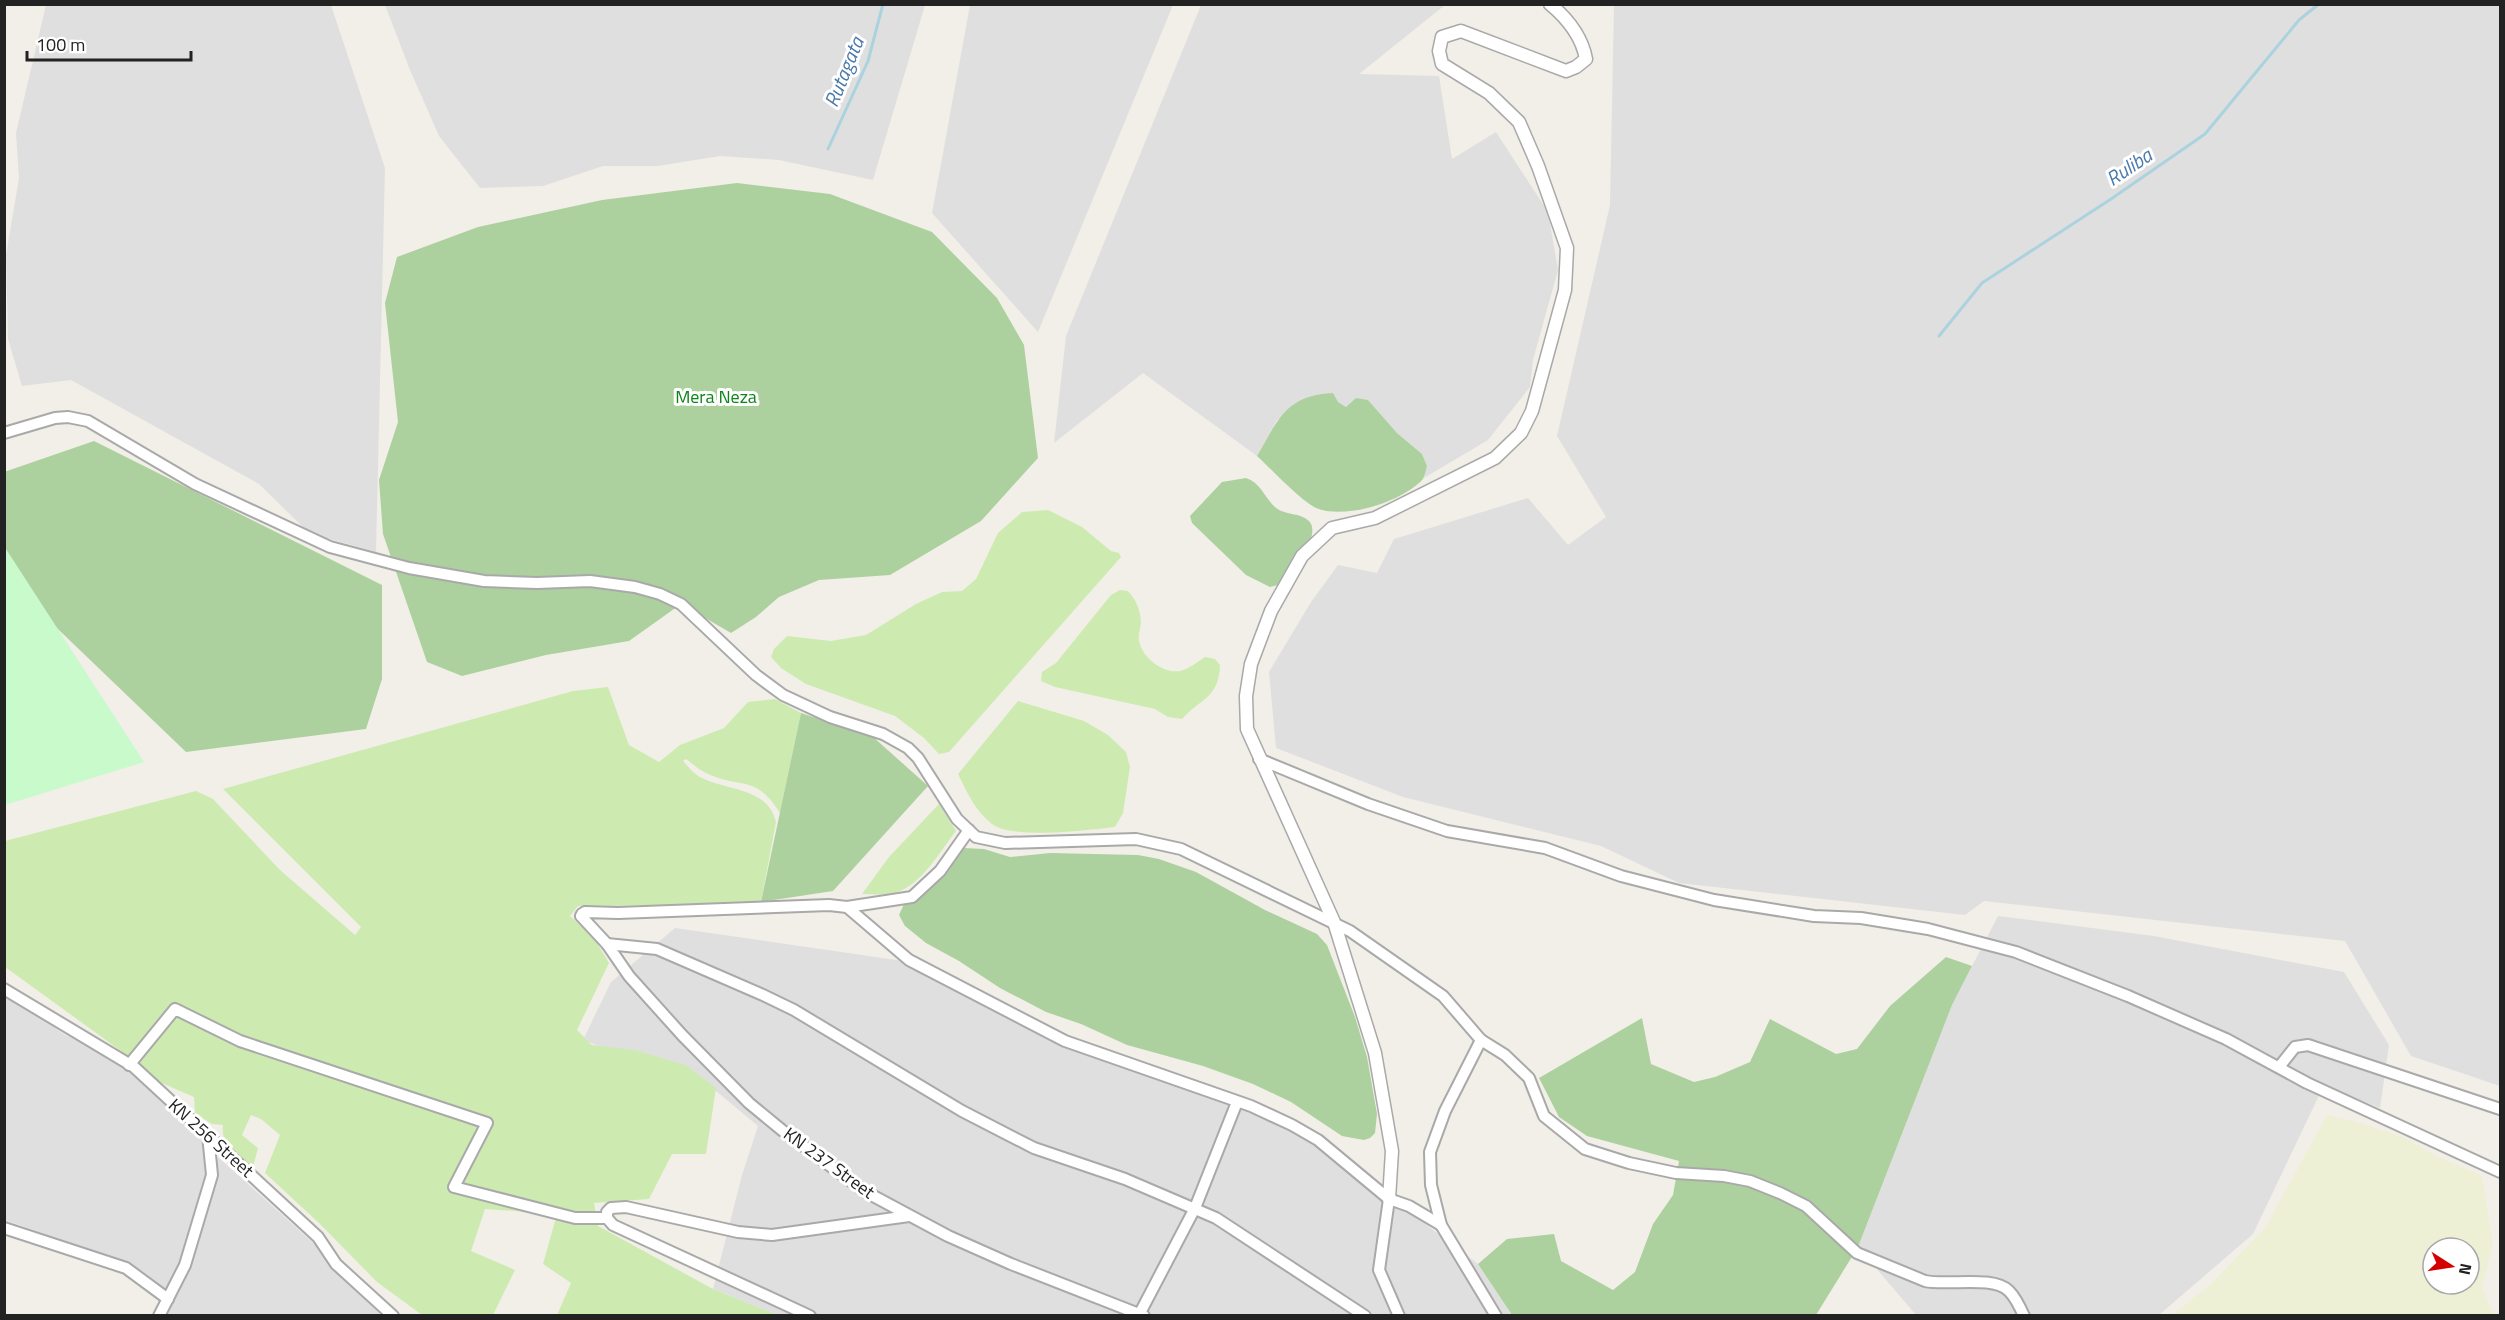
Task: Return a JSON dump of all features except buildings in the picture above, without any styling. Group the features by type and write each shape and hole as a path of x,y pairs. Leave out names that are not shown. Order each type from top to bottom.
{"street":[{"path":"1399,1316 1379,1270 1389,1199 1392,1151 1374,1053 1334,922 1247,729 1245,696 1251,664 1271,611 1302,556 1332,528 1375,518 1495,458 1521,433 1532,411 1565,290 1567,248 1539,166 1519,122 1489,93 1442,64 1438,51 1442,37 1461,31 1566,70 1576,67 1586,59 1583,42 1550,4"},
{"path":"4,433 62,417 87,421 195,484 330,548 374,560 484,581 537,583 590,581 660,594 681,604 756,675 783,695 830,717 883,734 908,748 918,758 957,819 976,837 1005,843 1136,839 1181,849 1334,922 1443,996 1481,1040 1505,1055 1529,1078 1544,1116 1585,1149 1629,1163 1676,1173 1724,1176 1750,1181 1806,1206 1857,1253 1925,1281 1995,1283 2008,1289 2024,1316"},
{"path":"1259,759 1368,804 1447,831 1545,848 1621,876 1714,900 1814,916 1861,918 1928,929 2016,952 2128,996 2226,1039 2358,1108 2500,1172"},
{"path":"847,907 912,897 940,871 969,830"},
{"name":"KN 237 Street","path":"847,907 829,905 618,913 585,912 581,916 607,944 629,976 682,1035 749,1103 864,1191 909,1216 1011,1264 1142,1314"},
{"path":"847,907 909,960 1065,1041 1237,1102 1292,1125 1318,1140 1389,1199 1409,1206 1441,1225"},
{"path":"607,944 657,949 794,1010 962,1111 1034,1148 1125,1179 1195,1208 1259,1245 1365,1316"},
{"name":"KN 256 Street","path":"4,989 129,1065 318,1237 336,1264 393,1316"},
{"path":"129,1065 175,1009 240,1041 487,1123 454,1187 575,1218 607,1218"},
{"path":"1481,1040 1445,1110 1430,1152 1431,1185 1441,1225 1496,1316"},
{"path":"2279,1067 2295,1047 2308,1045 2500,1109"},
{"path":"1142,1314 1195,1208 1237,1102"},
{"path":"159,1316 185,1265 212,1176 208,1135"},
{"path":"810,1316 613,1225 607,1218 607,1212 611,1208 626,1207 738,1232 772,1235 909,1216"},
{"path":"4,1228 126,1268 168,1299"}],"shaded area":[{"path":"46,5 331,5 385,168 376,552 309,533 259,484 71,380 22,386 8,339 6,255 19,178 16,133"},
{"path":"385,5 925,5 873,180 779,160 720,156 658,166 603,166 543,186 480,188 439,136"},
{"path":"970,5 1173,5 1038,332 932,213"},
{"path":"1201,5 1445,5 1359,74 1439,76 1452,159 1496,132 1548,212 1558,270 1533,360 1530,387 1488,440 1424,478 1427,466 1422,454 1397,433 1368,400 1346,407 1338,402 1277,420 1257,456 1143,373 1054,443 1066,336"},
{"path":"1614,5 2500,5 2500,1086 2411,1056 2345,941 1984,901 1965,915 1679,883 1601,846 1403,797 1276,748 1269,672 1311,602 1338,565 1377,573 1394,539 1528,498 1568,545 1606,517 1557,436 1610,205"},
{"path":"1998,916 2154,936 2344,972 2389,1045 2380,1108 2324,1085 2253,1234 2159,1315 1916,1315 1858,1247 1952,1005"},
{"path":"675,928 917,963 1096,1048 1300,1129 1478,1264 1512,1315 778,1315 713,1289 742,1175 758,1126 698,1076 612,1051 583,1040 611,982"},
{"path":"4,992 65,1035 114,1055 208,1135 212,1174 218,1157 393,1315 166,1315 184,1261 168,1299 137,1276 71,1243 5,1220"}],"green space":[{"name":"Mera Neza","path":"737,183 830,194 932,232 997,298 1024,345 1038,458 981,521 890,575 819,580 779,597 756,617 731,633 681,604 629,641 546,655 462,676 427,662 383,534 379,480 398,422 385,303 397,257 478,227 602,200"},
{"path":"1333,393 1338,402 1346,407 1356,398 1368,400 1397,433 1422,454 1427,466 1423,479 1402,495 1372,507 1342,512 1328,511 1316,508 1302,499 1257,456 1278,421 1294,404 1317,395"},
{"path":"94,441 382,585 382,679 366,729 186,752 10,583 5,555 4,472"},
{"path":"1246,478 1259,487 1279,510 1305,518 1312,527 1312,535 1305,553 1294,570 1283,582 1275,586 1270,587 1246,575 1192,523 1190,516 1222,482"},
{"path":"1048,510 1082,527 1111,551 1119,553 1121,557 949,752 939,754 924,738 895,716 806,684 781,668 771,657 774,649 787,636 831,641 866,635 916,604 942,592 962,591 976,579 998,533 1022,512"},
{"path":"4,546 144,762 5,805 4,805"},
{"path":"1120,590 1128,591 1137,605 1141,621 1139,638 1141,646 1154,663 1167,670 1180,671 1205,657 1215,659 1220,665 1219,676 1213,691 1182,719 1168,717 1155,709 1055,687 1041,681 1042,672 1056,663 1111,595"},
{"path":"608,687 629,745 659,762 680,745 724,728 748,702 775,699 801,713 780,813 771,800 755,787 718,778 703,772 686,759 683,761 700,777 755,796 772,811 776,822 761,902 734,905 578,906 570,916 594,938 609,963 577,1030 592,1045 635,1050 686,1065 716,1088 706,1154 672,1154 649,1199 594,1203 598,1226 713,1289 778,1315 557,1315 571,1283 543,1264 557,1214 485,1209 471,1251 515,1270 493,1315 422,1315 377,1282 319,1223 265,1173 280,1135 261,1119 251,1115 242,1135 258,1148 253,1167 227,1144 224,1139 223,1125 212,1124 195,1113 194,1097 157,1081 121,1051 5,967 5,841 196,791 213,799 280,870 355,935 361,927 223,789 573,691"},
{"path":"1018,701 1084,721 1108,735 1126,752 1130,767 1123,813 1115,827 1051,833 1016,832 992,824 976,807 958,774"},
{"path":"801,713 872,736 928,786 833,891 761,902"},
{"path":"939,804 956,831 924,873 909,886 895,893 862,894 889,857"},
{"path":"964,848 984,849 1010,857 1050,853 1138,855 1159,859 1196,872 1265,910 1317,934 1327,945 1355,1017 1367,1057 1377,1114 1375,1133 1364,1140 1342,1136 1291,1102 1253,1084 1203,1066 1127,1045 1081,1024 1046,1012 1000,988 926,943 905,926 899,915 904,904 930,888"},
{"path":"1946,957 1972,966 1952,1005 1858,1247 1816,1315 1512,1315 1478,1264 1507,1239 1554,1234 1561,1261 1613,1290 1635,1272 1653,1224 1673,1195 1679,1161 1587,1136 1559,1117 1539,1078 1642,1018 1651,1064 1694,1082 1715,1077 1750,1062 1770,1019 1836,1054 1857,1049 1890,1006"},
{"path":"2327,1115 2403,1137 2439,1157 2482,1176 2493,1245 2482,1287 2494,1315 2172,1315 2210,1285 2265,1228"}],"waterway":[{"name":"Rutagata","path":"828,149 868,61 883,4"},
{"name":"Ruliba","path":"1939,336 1982,283 2111,199 2205,134 2299,20 2319,4"}]}
